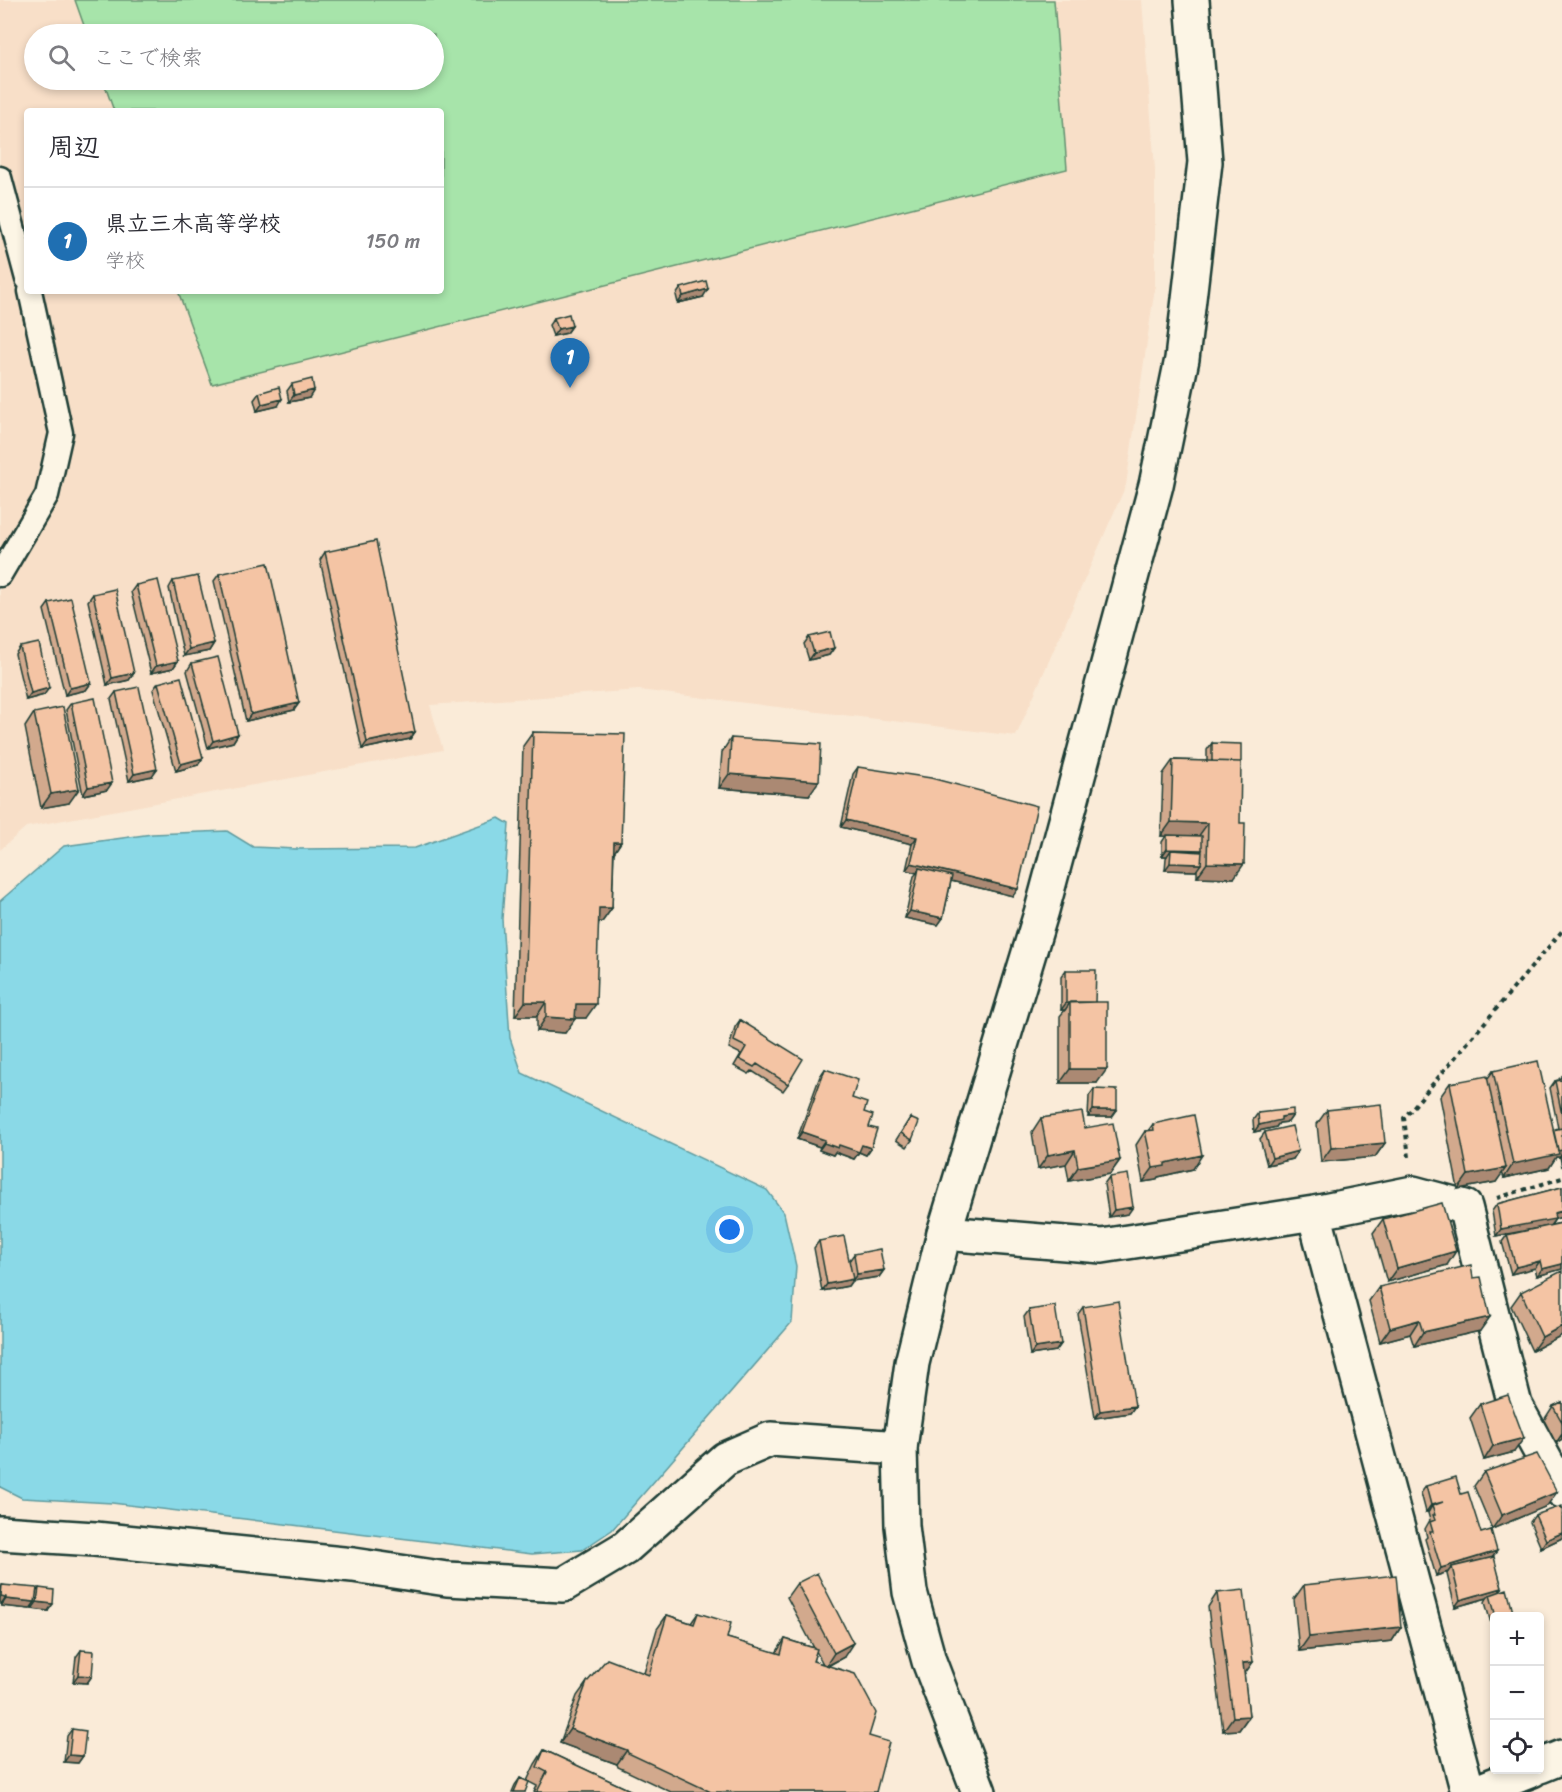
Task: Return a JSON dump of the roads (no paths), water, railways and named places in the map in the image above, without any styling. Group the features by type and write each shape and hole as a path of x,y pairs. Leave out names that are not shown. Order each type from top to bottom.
{"street":[{"path":"979,1792 929,1661 910,1592 902,1526 900,1448 912,1363 944,1233 1045,899 1156,485 1182,360 1205,162 1192,0"},
{"path":"944,1233 1102,1246 1314,1213 1413,1193 1465,1207 1515,1405 1562,1491"},
{"path":"1314,1213 1468,1792"},
{"path":"0,1533 94,1539 341,1564 447,1579 563,1585 625,1548 725,1459 771,1439 900,1448"},
{"path":"1544,1764 1562,1757"},
{"path":"1476,1792 1522,1774"}],"lane":[{"path":"0,178 24,268"},
{"path":"0,575 47,495 61,433 31,294"}],"water":[{"path":"499,818 509,824 502,919 510,1038 522,1073 767,1190 784,1213 796,1266 792,1322 612,1530 582,1550 532,1554 112,1503 22,1498 0,1487 0,901 64,846 152,834 227,831 253,847 415,848"}],"place":[{"name":"県立三木高等学校","path":"570,388"}]}
